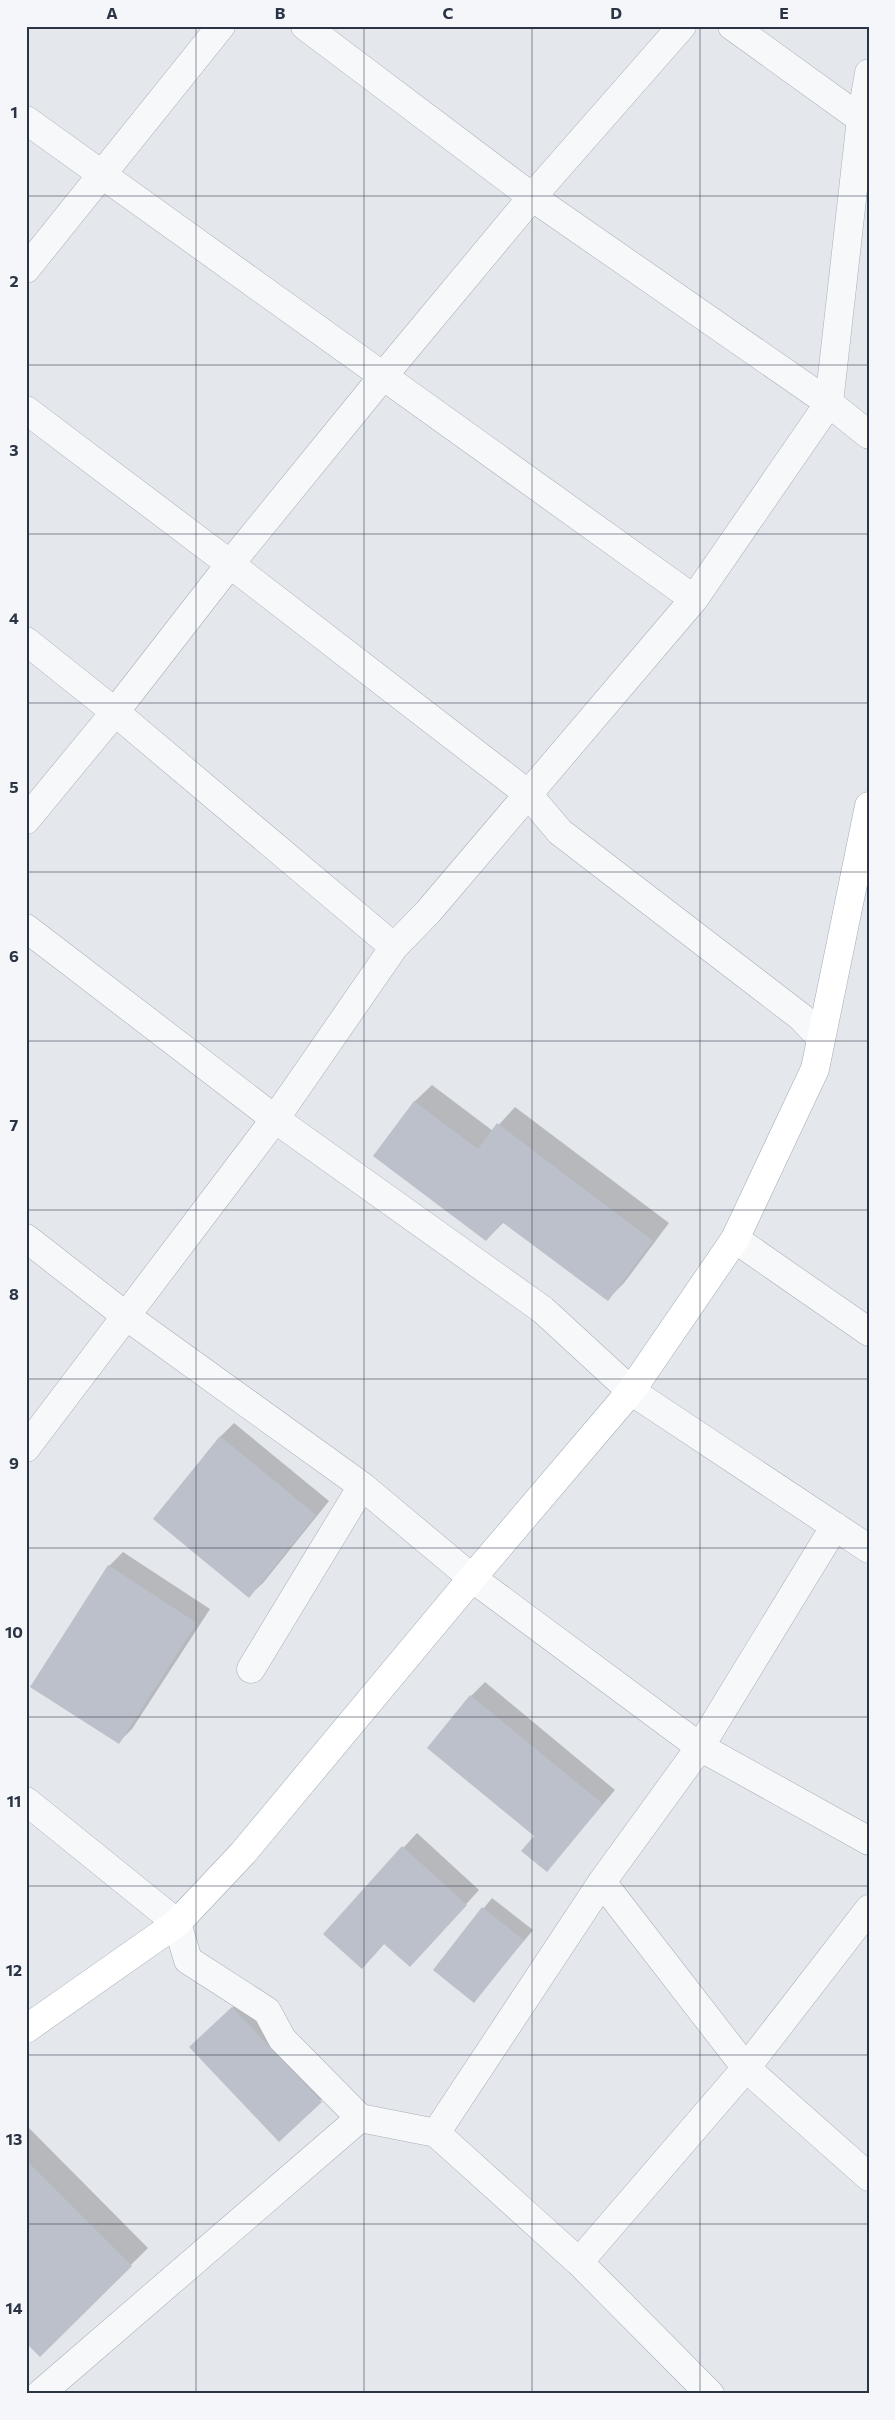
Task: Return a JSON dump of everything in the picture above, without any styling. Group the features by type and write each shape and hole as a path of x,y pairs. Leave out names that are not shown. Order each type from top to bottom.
{"main road":[{"path":"26,2029 178,1924 243,1853 631,1391 735,1239 814,1069 869,806"}],"street":[{"path":"26,269 220,26"},
{"path":"304,26 532,197 829,403 869,435"},
{"path":"26,820 115,712 230,564 384,375 532,197 682,26"},
{"path":"732,26 861,119"},
{"path":"26,1448 275,1118 394,947 428,912 694,599 829,403 861,119 869,73"},
{"path":"26,120 694,599"},
{"path":"26,410 230,564 527,794 560,832 801,1017 821,1038"},
{"path":"26,641 115,712 394,947"},
{"path":"26,928 275,1118 543,1310 631,1391 869,1549"},
{"path":"26,1238 126,1316 362,1486 472,1578 700,1747 869,1841"},
{"path":"735,1239 869,1332"},
{"path":"251,1669 362,1486"},
{"path":"436,2133 602,1882 700,1747 835,1526"},
{"path":"26,1801 178,1924 188,1960 268,2011 282,2039 360,2118 436,2133 579,2262 710,2394"},
{"path":"602,1882 746,2068 869,2177"},
{"path":"579,2262 746,2068 869,1909"},
{"path":"37,2390 360,2118"}],"building":[{"path":"414,1101 478,1149 497,1123 653,1241 608,1301 502,1222 486,1241 373,1156"},
{"path":"220,1436 316,1515 249,1598 153,1519"},
{"path":"108,1565 197,1623 119,1744 30,1687"},
{"path":"470,1695 603,1804 547,1872 521,1851 534,1836 427,1748"},
{"path":"402,1846 467,1905 410,1967 384,1944 362,1969 323,1934"},
{"path":"482,1907 524,1940 474,2003 433,1970"},
{"path":"232,2007 322,2102 279,2142 189,2047"},
{"path":"26,2160 132,2266 40,2357 26,2343"}]}
